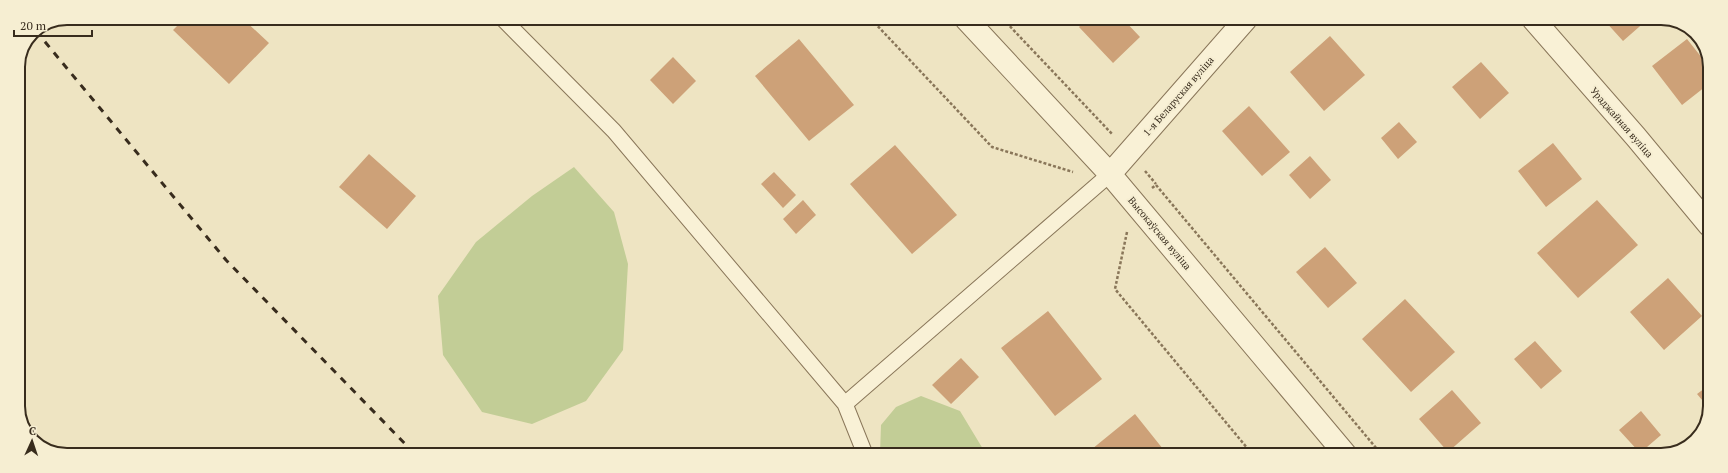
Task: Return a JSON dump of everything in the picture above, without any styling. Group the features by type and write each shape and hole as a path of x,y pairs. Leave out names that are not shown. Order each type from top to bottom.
{"street":[{"name":"Высокаўская вуліца","path":"972,25 1110,174 1340,448"},
{"name":"1-я Беларуская вуліца","path":"1110,174 1241,25"},
{"name":"Ураджайная вуліца","path":"1537,25 1636,137 1703,218"}],"lane":[{"path":"509,25 614,131 845,404 863,448"},
{"path":"845,404 1110,174"}],"path":[{"path":"877,25 992,147 1078,174 1110,174"},
{"path":"1009,25 1129,152 1156,184"}],"green space":[{"path":"574,167 614,212 628,264 623,350 586,401 532,424 482,412 443,355 438,296 476,242 532,196"},
{"path":"921,396 960,411 982,448 880,448 881,425 896,407"}],"building":[{"path":"178,25 250,25 269,43 229,84 173,30"},
{"path":"1081,25 1129,25 1140,37 1113,63 1079,27"},
{"path":"1609,25 1641,25 1623,41"},
{"path":"1330,36 1365,75 1324,111 1290,72"},
{"path":"799,39 854,105 809,141 755,76"},
{"path":"1687,39 1702,57 1703,88 1682,105 1652,66"},
{"path":"673,57 696,81 673,104 650,80"},
{"path":"1481,62 1509,93 1480,119 1452,87"},
{"path":"1249,106 1290,152 1262,176 1222,131"},
{"path":"1399,122 1417,142 1398,159 1381,138"},
{"path":"1553,143 1582,179 1546,207 1518,171"},
{"path":"895,145 957,215 912,254 850,184"},
{"path":"369,154 416,196 387,229 339,187"},
{"path":"1310,156 1331,180 1310,199 1289,175"},
{"path":"774,172 796,195 783,208 761,184"},
{"path":"803,200 816,215 796,234 783,219"},
{"path":"1597,200 1638,245 1578,298 1537,253"},
{"path":"1325,247 1357,283 1328,308 1296,272"},
{"path":"1668,278 1702,316 1664,350 1630,312"},
{"path":"1405,299 1455,352 1411,392 1362,339"},
{"path":"1048,311 1102,379 1055,416 1001,348"},
{"path":"1535,341 1562,371 1541,389 1514,359"},
{"path":"961,358 979,377 951,404 932,385"},
{"path":"1452,390 1481,423 1453,448 1444,448 1419,419"},
{"path":"1703,390 1703,401 1697,394"},
{"path":"1641,411 1661,435 1646,448 1635,448 1619,430"},
{"path":"1135,414 1162,448 1093,448"}],"railway":[{"path":"39,35 226,260 409,448"}]}
